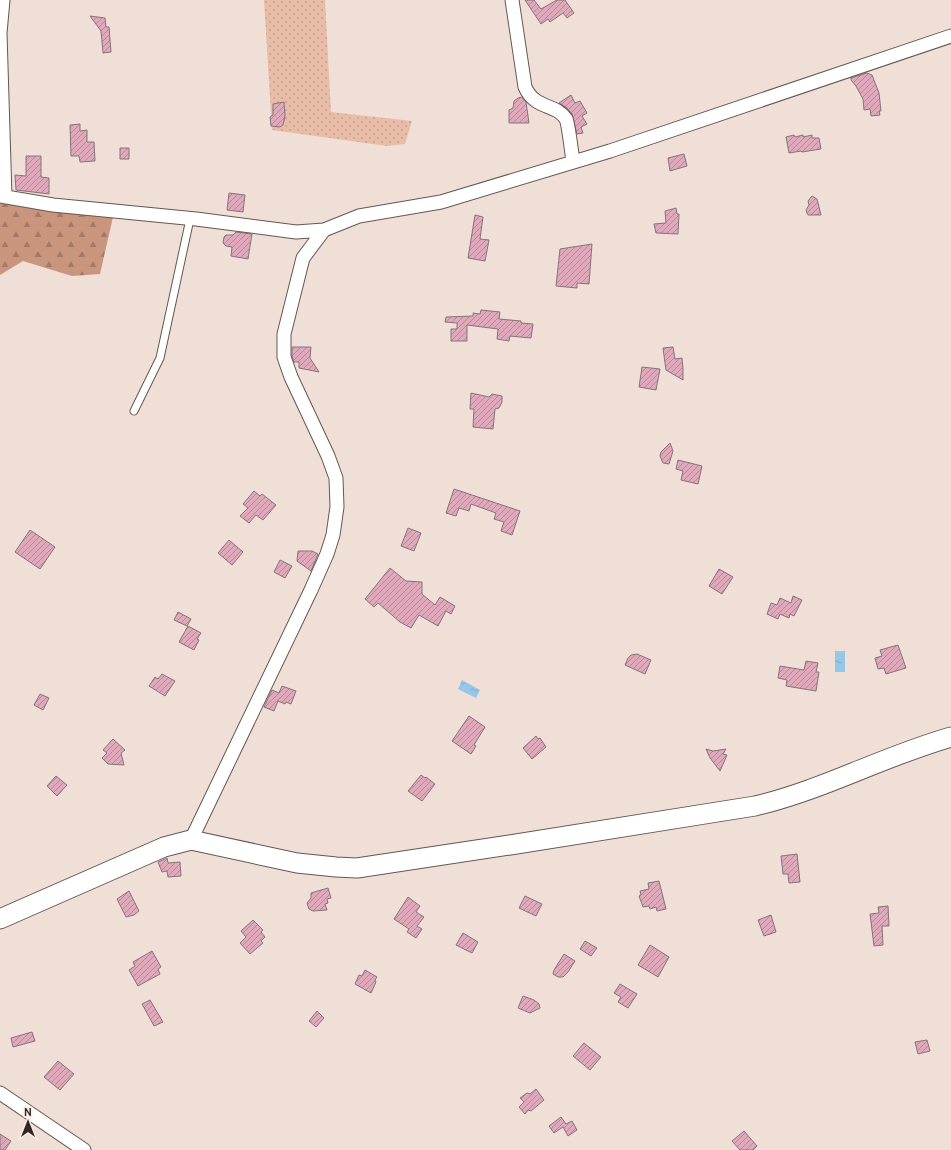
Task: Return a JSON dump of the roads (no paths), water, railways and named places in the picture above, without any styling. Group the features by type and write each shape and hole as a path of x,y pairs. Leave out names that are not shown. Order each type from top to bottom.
{"main road":[{"path":"0,919 164,847 191,840 297,863 357,868 510,845 755,806 778,801 803,793 890,758 951,737"}],"street":[{"path":"3,0 0,33 3,197 296,232 324,230 358,216 441,202 654,137 951,36"},
{"path":"512,0 525,88 533,100 558,112 566,119 573,162"},
{"path":"191,840 311,590 327,554 332,535 336,507 336,478 328,456 291,377 284,357 284,334 303,258 324,230"},
{"path":"0,1092 84,1150"}],"lane":[{"path":"134,411 160,358 190,219"}],"water":[{"path":"835,651 845,651 845,672 835,672"},
{"path":"462,680 480,690 476,698 458,689"}]}
